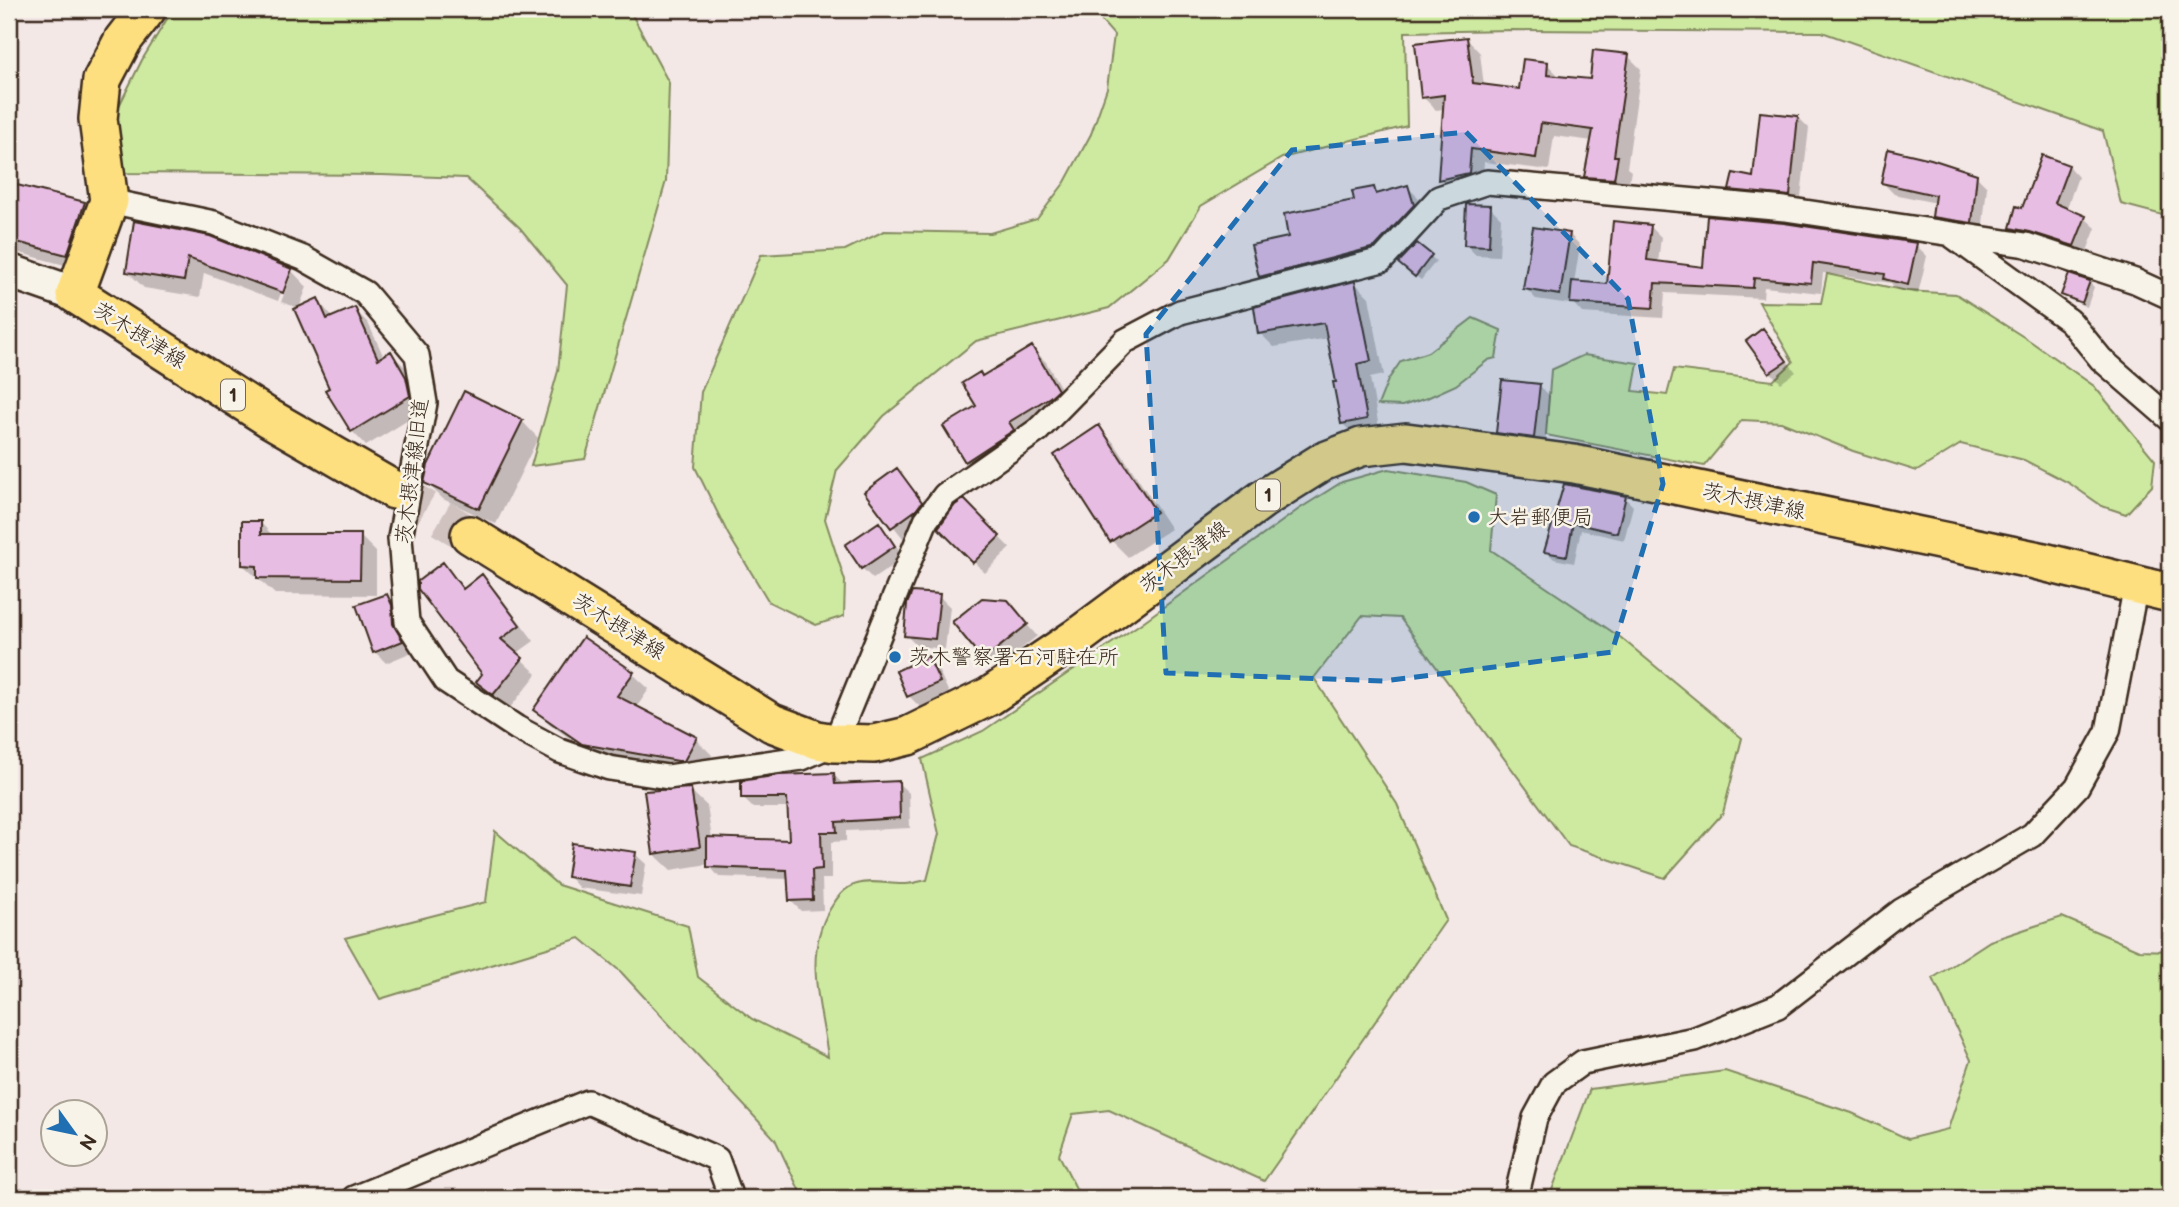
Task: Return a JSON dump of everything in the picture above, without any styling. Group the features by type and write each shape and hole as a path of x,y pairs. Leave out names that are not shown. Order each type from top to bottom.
{"main road":[{"name":"茨木摂津線","path":"147,9 123,40 102,80 98,120 109,201 75,295 269,418 394,490"},
{"path":"9,271 75,295"},
{"name":"茨木摂津線","path":"470,535 772,723 817,740 835,743 874,744 908,736 990,696 1076,638 1263,499 1322,462 1372,445 1406,442 1574,464 2035,560 2153,589"}],"street":[{"path":"835,743 926,520 945,495 1038,430 1125,341 1180,312 1382,260 1439,198 1487,182 1785,209 2026,245 2135,281 2170,297"},
{"name":"茨木摂津線旧道","path":"109,201 214,223 303,258 365,293 417,355 425,403 400,538 407,622 446,681 517,728 561,751 609,768 668,777 802,758 835,743"},
{"path":"1951,234 2070,321 2101,359 2170,419"},
{"path":"1516,1198 1535,1118 1554,1083 1583,1062 1695,1039 1778,1006 1901,911 2032,835 2077,787 2108,731 2153,589"},
{"path":"354,1198 588,1102 717,1159 731,1198"}],"highlighted area":[{"path":"1466,132 1628,299 1663,484 1612,652 1384,681 1166,673 1146,334 1292,150"}],"green space":[{"path":"173,9 629,9 669,83 666,181 585,459 531,466 558,371 567,285 520,228 466,178 122,173 117,110 142,60"},
{"path":"1091,9 2170,9 2170,217 2121,204 2103,131 1822,32 1405,32 1407,126 1282,158 1201,206 1169,259 1109,308 976,341 884,416 837,470 825,519 845,581 844,616 816,625 769,602 728,534 695,467 701,392 761,255 845,250 884,231 990,233 1037,219 1065,182 1091,134 1107,88 1114,35"},
{"path":"1827,274 1907,291 1956,294 2030,341 2094,386 2155,460 2152,486 2126,514 2102,506 2069,483 2024,460 1961,444 1917,471 1853,451 1781,422 1742,420 1704,466 1546,435 1551,370 1584,355 1638,363 1633,391 1667,395 1674,369 1773,381 1793,362 1759,302 1821,303"},
{"path":"1473,318 1501,330 1496,358 1488,360 1456,385 1427,398 1402,406 1378,405 1388,380 1401,361 1428,352"},
{"path":"1388,469 1466,482 1496,495 1491,550 1620,637 1742,738 1723,813 1665,878 1569,846 1400,618 1362,616 1314,678 1397,804 1446,920 1264,1181 1109,1110 1073,1114 1059,1155 1081,1198 803,1198 775,1139 621,972 580,938 380,999 345,938 486,902 495,831 558,885 688,926 698,977 752,1019 828,1057 815,964 822,927 835,901 852,885 869,882 909,884 927,880 939,834 922,759 983,731 1140,624 1299,509 1342,482"},
{"path":"2062,917 2139,950 2170,951 2170,1198 1549,1198 1590,1089 1725,1071 1852,1113 1908,1139 1948,1129 1971,1060 1933,978 1990,941"}],"building":[{"path":"1467,37 1473,83 1519,89 1523,59 1548,62 1547,75 1590,79 1593,50 1629,54 1614,156 1618,156 1614,179 1584,177 1593,130 1541,123 1536,158 1471,149 1469,173 1438,180 1444,95 1421,98 1415,43"},
{"path":"1760,112 1798,116 1790,196 1729,190 1733,173 1753,177"},
{"path":"1888,149 1977,174 1972,223 1932,217 1935,195 1881,183"},
{"path":"2042,155 2069,165 2055,203 2086,216 2074,246 2010,228 2016,206 2022,208"},
{"path":"9,183 85,202 67,255 9,240"},
{"path":"1408,185 1414,205 1375,247 1259,277 1251,245 1288,237 1284,214 1354,200 1352,191 1374,187 1376,194"},
{"path":"1466,204 1491,205 1489,246 1464,245"},
{"path":"1707,216 1784,223 1917,243 1908,285 1884,279 1885,274 1813,263 1811,283 1754,278 1753,288 1655,283 1653,308 1570,303 1572,281 1607,284 1613,221 1651,225 1647,260 1703,267"},
{"path":"134,221 210,236 292,269 283,293 188,258 184,281 126,272"},
{"path":"1533,227 1570,233 1560,295 1523,289"},
{"path":"1417,243 1432,255 1415,277 1398,263"},
{"path":"2069,274 2090,281 2082,303 2061,295"},
{"path":"1355,281 1371,361 1357,364 1367,419 1341,424 1324,323 1258,334 1254,307"},
{"path":"318,298 327,319 355,307 378,359 391,351 406,377 410,396 351,432 325,390 329,388 294,309"},
{"path":"1763,328 1787,361 1769,373 1746,341"},
{"path":"1032,346 1058,390 1009,422 1014,430 965,462 943,426 976,406 962,383 980,372 982,376"},
{"path":"1502,380 1540,384 1534,438 1496,433"},
{"path":"464,391 523,420 479,509 424,483 428,465"},
{"path":"1099,425 1156,512 1110,542 1054,455"},
{"path":"897,468 922,502 916,510 891,528 864,492"},
{"path":"1564,484 1626,496 1617,533 1573,523 1567,556 1544,552"},
{"path":"964,499 1000,536 973,563 938,528 955,505"},
{"path":"242,521 261,521 261,534 361,534 360,579 257,578 257,566 242,565"},
{"path":"879,522 895,546 861,569 845,545"},
{"path":"443,562 463,589 482,574 520,625 501,639 523,658 493,695 476,682 482,674 418,589 418,581"},
{"path":"912,592 940,594 935,639 904,636 907,604"},
{"path":"387,594 392,605 393,624 403,641 373,653 356,605"},
{"path":"982,598 1008,600 1028,624 983,660 952,622"},
{"path":"583,637 634,672 617,696 697,737 684,761 582,744 533,710"},
{"path":"928,656 940,682 907,697 896,671"},
{"path":"834,773 835,784 899,781 900,818 836,822 837,832 821,832 822,869 812,870 813,900 789,901 787,870 707,867 707,837 789,840 787,798 741,798 741,781 779,775"},
{"path":"691,788 700,847 653,854 644,791"},
{"path":"572,843 636,852 630,887 567,877"}],"tunnel":[{"path":"394,490 470,535"}],"place":[{"name":"大岩郵便局","path":"1474,517"},
{"name":"茨木警察署石河駐在所","path":"895,657"}]}
